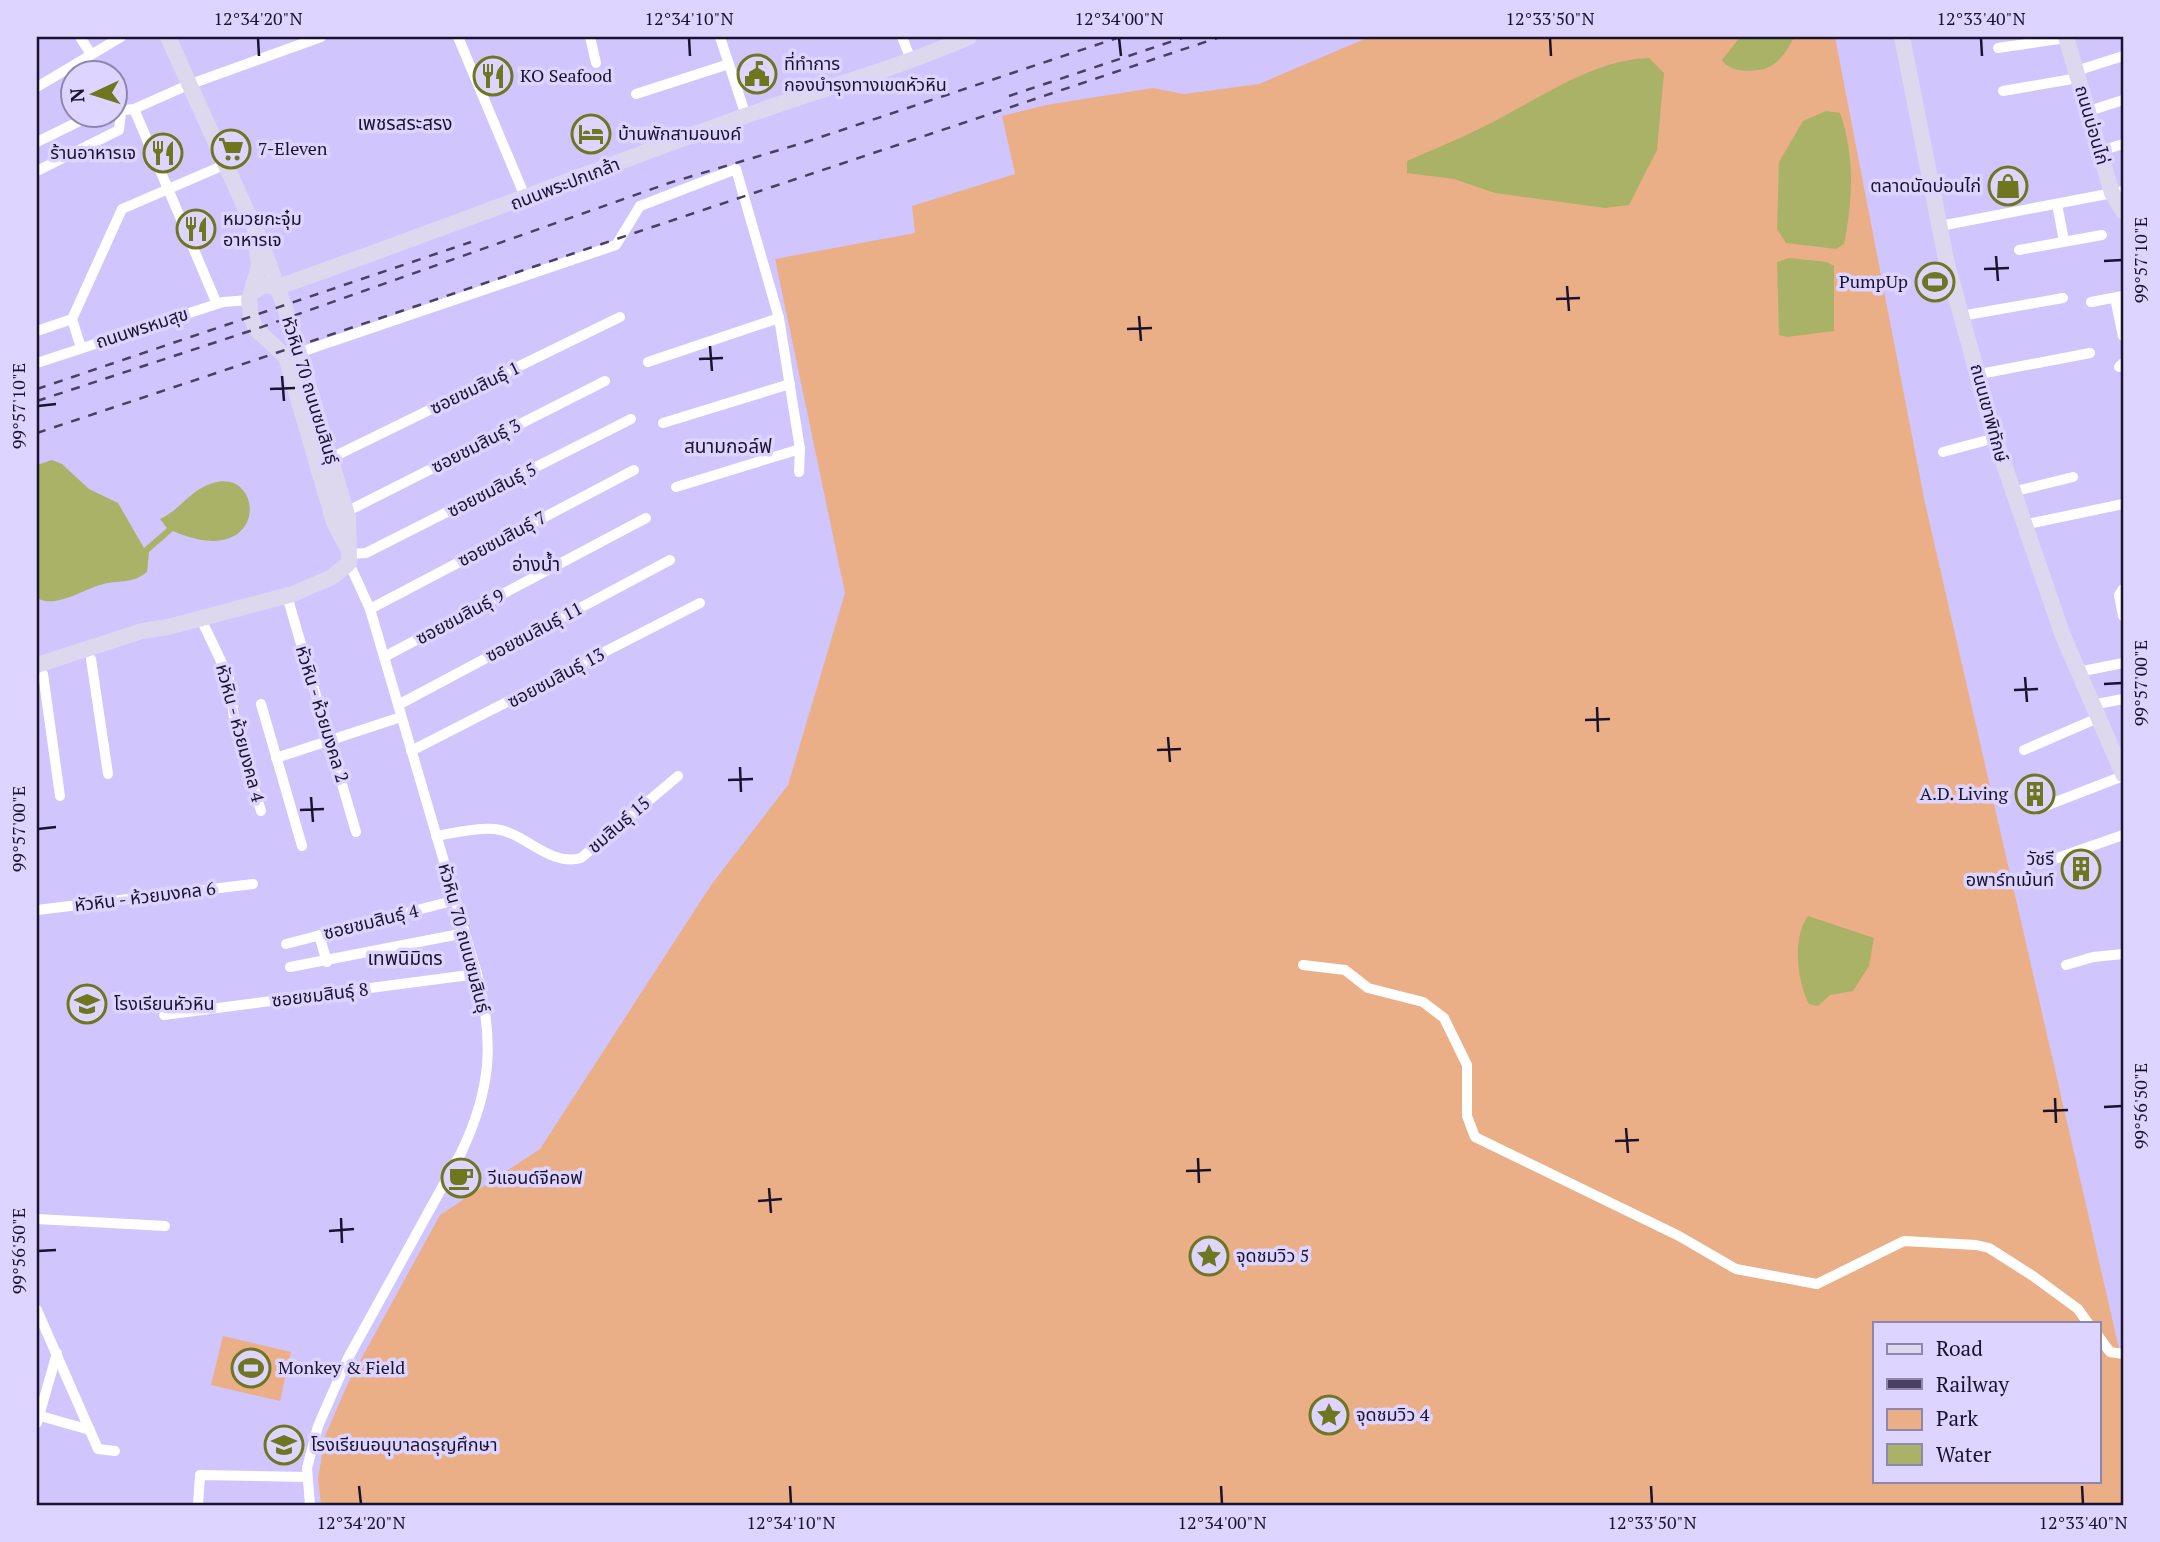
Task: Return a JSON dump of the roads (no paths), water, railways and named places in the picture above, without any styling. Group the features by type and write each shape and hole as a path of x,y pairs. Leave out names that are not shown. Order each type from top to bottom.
{"street":[{"path":"80,37 91,54"},
{"path":"37,87 121,37"},
{"name":"หัวหิน 70 ถนนชมสินธุ์","path":"168,37 278,287 290,322 293,355 324,461 334,522 370,609 456,900 486,1017 488,1071 475,1123 348,1358 318,1426 309,1454 307,1477 310,1505"},
{"path":"130,110 188,85 321,37"},
{"path":"458,37 527,199"},
{"path":"590,37 596,63"},
{"path":"720,37 746,116"},
{"path":"902,37 912,62"},
{"name":"ถนนพระปกเกล้า","path":"278,287 527,199 746,116 912,62 939,44 970,37"},
{"name":"ถนนเขาพิทักษ์","path":"1902,37 1940,226 1961,316 1980,374 1995,438 2023,525 2078,672 2123,775"},
{"path":"1998,48 2066,38"},
{"name":"ถนนบ่อนไก่","path":"2066,38 2100,151 2118,192 2123,211"},
{"path":"2003,91 2077,74 2123,56"},
{"path":"636,94 729,64"},
{"path":"2089,111 2123,100"},
{"path":"134,109 170,188 217,304"},
{"path":"37,142 61,130"},
{"path":"37,171 119,130"},
{"path":"2100,151 2123,144"},
{"path":"81,348 72,319 121,209 224,165"},
{"path":"293,355 616,245 640,206 736,169 779,318 800,449 799,472"},
{"path":"1940,226 2118,192"},
{"path":"2057,204 2064,241"},
{"name":"หัวหิน 70 ถนนชมสินธุ์","path":"253,230 259,266 251,296 253,322 264,337 293,355"},
{"path":"2019,250 2102,234"},
{"path":"251,296 265,285 278,287"},
{"name":"ถนนพรหมสุข","path":"37,363 217,304 251,296"},
{"path":"2091,302 2119,297 2123,336"},
{"path":"1961,316 2063,298"},
{"name":"ซอยชมสินธุ์ 1","path":"324,461 620,317"},
{"path":"648,362 779,318"},
{"path":"37,331 72,319"},
{"path":"264,337 283,336 290,322"},
{"path":"1980,374 2090,353"},
{"name":"ซอยชมสินธุ์ 3","path":"346,512 605,381"},
{"path":"663,423 790,384"},
{"name":"ซอยชมสินธุ์ 5","path":"350,558 366,554 631,419"},
{"path":"1943,452 1995,438"},
{"path":"676,487 800,449"},
{"name":"หัวหิน 70 ถนนชมสินธุ์","path":"324,461 346,512 350,558"},
{"name":"ซอยชมสินธุ์ 7","path":"370,609 634,470"},
{"path":"2012,492 2073,477"},
{"path":"2023,525 2123,504"},
{"name":"ซอยชมสินธุ์ 9","path":"384,657 646,518"},
{"path":"39,671 142,631 168,627 287,596 332,577 350,558"},
{"name":"ซอยชมสินธุ์ 11","path":"398,705 670,560"},
{"path":"2123,589 2119,595 2123,616"},
{"name":"หัวหิน - ห้วยมงคล 2","path":"287,596 356,832"},
{"name":"ซอยชมสินธุ์ 13","path":"411,751 700,603"},
{"name":"หัวหิน - ห้วยมงคล 4","path":"200,617 229,678 235,726 261,811"},
{"path":"39,671 91,659 144,640 168,627"},
{"path":"91,659 108,774"},
{"path":"2078,672 2123,663"},
{"path":"39,671 60,796"},
{"path":"2024,750 2123,699"},
{"path":"261,704 302,846"},
{"path":"276,758 401,717"},
{"path":"2035,810 2123,775"},
{"name":"ชมสินธุ์ 15","path":"436,836 498,829 554,856 572,860 581,858 678,776"},
{"path":"2040,863 2123,835"},
{"name":"หัวหิน - ห้วยมงคล 6","path":"37,910 253,884"},
{"name":"ซอยชมสินธุ์ 4","path":"286,944 456,900"},
{"path":"290,967 327,962 465,933"},
{"path":"319,935 327,962"},
{"path":"2066,965 2093,957 2123,954"},
{"path":"1303,965 1345,970 1368,988 1423,1002 1444,1018 1467,1065 1467,1116 1475,1137 1679,1236 1736,1269 1817,1284 1904,1241 1989,1248 2078,1310 2087,1322"},
{"name":"ซอยชมสินธุ์ 8","path":"164,1015 477,974"},
{"path":"37,1219 165,1226"},
{"path":"37,1310 97,1449 115,1451"},
{"path":"2100,1338 2110,1352 2123,1354"},
{"path":"57,1353 38,1418 90,1430"},
{"path":"198,1505 200,1475 307,1477"}],"water":[{"path":"1740,37 1794,37 1777,62 1764,69 1750,71 1737,70 1722,60"},
{"path":"1649,58 1664,73 1657,150 1629,205 1605,208 1495,193 1454,179 1407,173 1407,161 1481,128 1583,74 1605,66"},
{"path":"1826,111 1840,113 1850,162 1851,195 1847,228 1844,244 1836,249 1786,243 1777,229 1779,162 1803,121"},
{"path":"1789,258 1827,262 1834,266 1834,331 1787,337 1779,335 1777,262"},
{"path":"52,460 62,464 89,489 118,503 144,548 167,528 160,519 198,490 213,483 230,482 243,490 249,502 249,517 242,530 227,539 204,540 173,531 149,552 147,572 141,576 100,585 68,598 44,601 37,598 37,465"},
{"path":"1808,916 1874,938 1869,966 1853,991 1830,995 1818,1006 1809,1004 1799,972 1798,947"}],"railway":[{"path":"37,401 256,329 669,183 806,142 1120,37"},
{"path":"1009,96 1185,37"},
{"path":"37,433 1220,37"},
{"path":"37,389 471,242"}],"place":[{"name":"ที่ทำการ กองบำรุงทางเขตหัวหิน","path":"757,74"},
{"name":"KO Seafood","path":"493,76"},
{"name":"บ้านพักสามอนงค์","path":"591,134"},
{"name":"7-Eleven","path":"231,149"},
{"name":"ร้านอาหารเจ","path":"163,153"},
{"name":"ตลาดนัดบ่อนไก่","path":"2008,186"},
{"name":"หมวยกะจุ๋ม อาหารเจ","path":"196,229"},
{"name":"PumpUp","path":"1935,282"},
{"name":"A.D. Living","path":"2035,794"},
{"name":"วัชรี อพาร์ทเม้นท์","path":"2081,869"},
{"name":"โรงเรียนหัวหิน","path":"87,1004"},
{"name":"วีแอนด์จีคอฟ","path":"461,1178"},
{"name":"จุดชมวิว 5","path":"1209,1256"},
{"name":"Monkey & Field","path":"251,1368"},
{"name":"จุดชมวิว 4","path":"1329,1415"},
{"name":"โรงเรียนอนุบาลดรุญศึกษา","path":"284,1445"}],"district":[{"name":"เพชรสระสรง","path":"405,123"},
{"name":"สนามกอล์ฟ","path":"728,446"},
{"name":"อ่างน้ำ","path":"536,564"},
{"name":"เทพนิมิตร","path":"405,958"}]}
